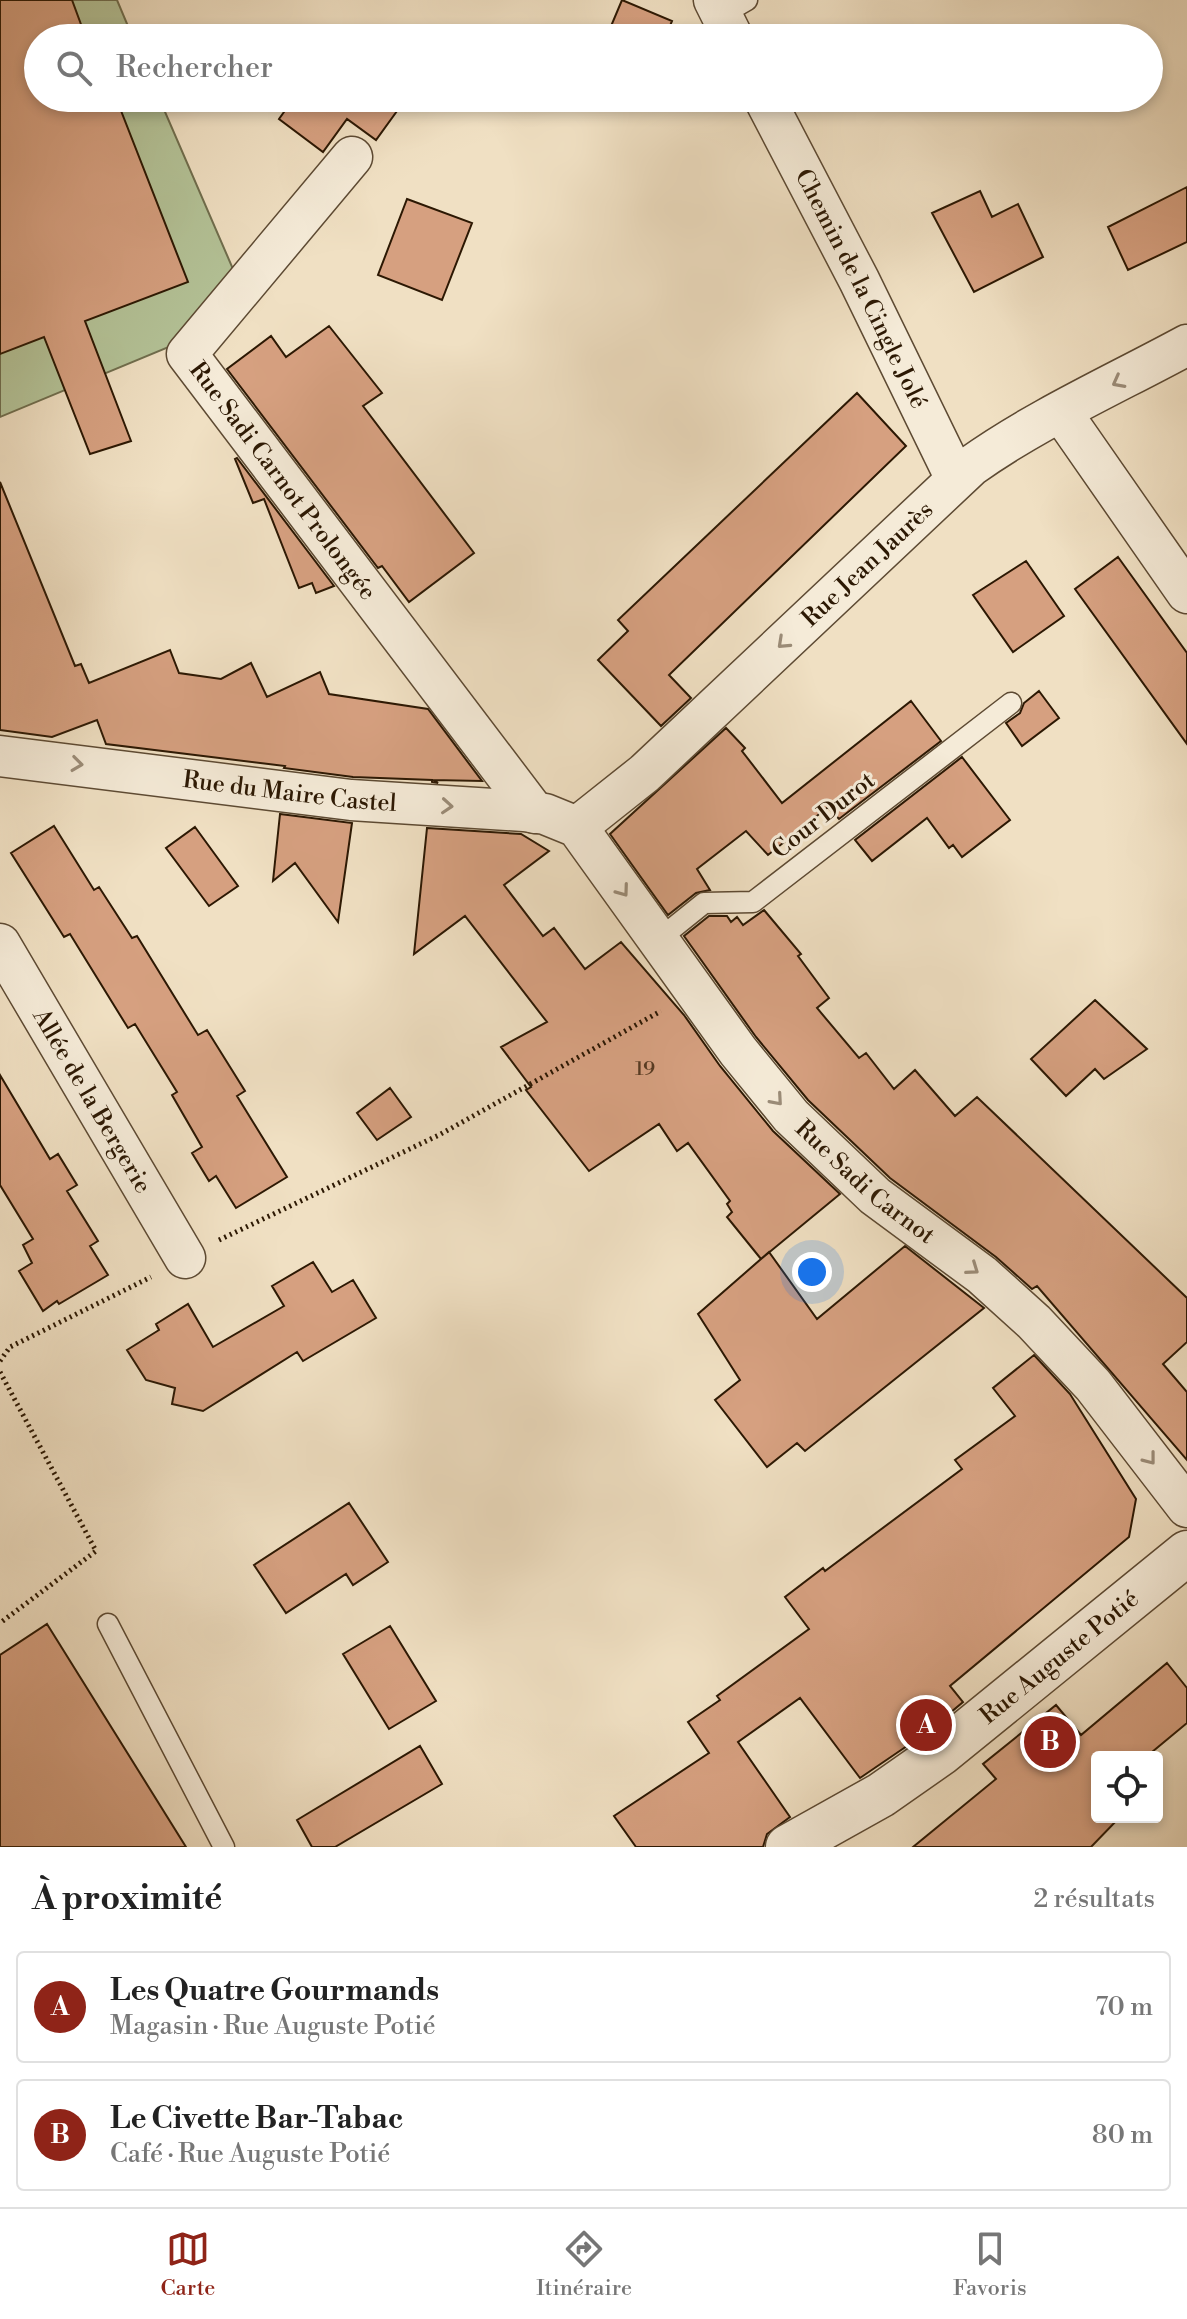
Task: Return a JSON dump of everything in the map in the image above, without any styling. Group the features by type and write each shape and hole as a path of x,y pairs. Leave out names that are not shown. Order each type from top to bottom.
{"street":[{"name":"Chemin de la Cingle Jolé","path":"771,112 859,280 956,479"},
{"name":"Rue Sadi Carnot Prolongée","path":"352,157 187,354 535,813"},
{"name":"Rue Jean Jaurès","path":"577,827 645,773 956,479 992,451 1187,345"},
{"path":"1061,412 1187,593"},
{"name":"Rue du Maire Castel","path":"0,756 351,800 535,813 577,827"},
{"name":"Rue Sadi Carnot","path":"577,827 738,1051 791,1116 875,1196 1006,1295 1043,1330 1093,1385 1187,1507"},
{"name":"Allée de la Bergerie","path":"0,944 185,1258"},
{"name":"Rue Auguste Potié","path":"788,1847 881,1795 941,1753 1181,1571"}],"lane":[{"name":"Cour Durot","path":"658,940 704,903 753,902 1011,703"},
{"path":"108,1624 224,1847"}],"path":[{"path":"0,1361 10,1347 439,1135 696,990"},
{"path":"0,1372 96,1551 0,1623"}],"green space":[{"path":"0,0 117,0 127,24 24,24 24,112 165,112 233,269 176,344 0,417"}],"building":[{"path":"0,0 72,0 81,24 24,24 24,112 121,112 188,282 85,321 131,441 90,454 44,337 0,354"},
{"path":"622,0 672,21 671,24 612,24"},
{"path":"284,112 396,112 376,140 347,119 323,152 279,119"},
{"path":"1187,187 1187,242 1128,270 1108,227"},
{"path":"980,191 992,217 1018,204 1043,257 974,292 932,213"},
{"path":"407,199 472,223 442,300 378,275"},
{"path":"329,326 382,393 363,406 474,553 409,602 382,566 378,568 227,369 271,336 286,357"},
{"path":"857,393 906,446 669,675 691,698 661,726 598,660 628,631 618,620"},
{"path":"237,458 334,586 316,593 312,583 299,588 264,499 253,503"},
{"path":"0,482 75,666 81,664 89,683 170,650 179,673 221,679 251,663 267,697 320,672 329,694 428,709 482,781 434,780 438,783 432,780 353,777 106,744 97,720 52,737 0,730"},
{"path":"1118,557 1187,653 1187,744 1075,589"},
{"path":"1026,561 1064,616 1013,652 973,595"},
{"path":"1039,691 1059,718 1022,746 1006,723 1020,713 1024,703"},
{"path":"911,701 941,741 839,819 828,807 768,855 746,831 697,869 710,890 696,893 668,915 610,834 726,728 745,748 742,751 782,803"},
{"path":"962,757 1010,820 962,857 953,845 949,848 927,818 872,861 855,840"},
{"path":"280,814 352,823 338,922 295,863 273,881"},
{"path":"54,826 94,890 99,887 132,938 137,936 198,1035 207,1030 245,1091 237,1096 287,1177 236,1208 216,1176 209,1181 192,1153 202,1147 172,1095 177,1092 135,1024 128,1028 70,934 64,937 11,853"},
{"path":"195,827 238,886 209,906 166,848"},
{"path":"427,828 521,834 549,851 504,885 543,936 554,928 585,969 621,942 684,1015 720,1066 773,1131 840,1194 761,1259 727,1217 732,1212 727,1204 730,1201 688,1143 677,1151 659,1124 589,1171 526,1090 531,1087 501,1047 547,1022 465,916 414,954"},
{"path":"764,910 801,954 798,956 829,998 817,1008 859,1058 866,1053 894,1089 915,1070 955,1116 977,1097 1187,1298 1187,1342 1163,1364 1187,1392 1187,1460 1037,1286 1032,1289 996,1257 890,1178 808,1100 756,1037 684,936 709,916 727,916 731,922 737,917 743,925"},
{"path":"1095,1000 1147,1049 1104,1079 1095,1069 1066,1096 1031,1059"},
{"path":"0,1075 50,1159 58,1154 77,1185 67,1191 98,1241 90,1246 108,1275 43,1311 19,1271 32,1263 23,1245 33,1239 0,1185"},
{"path":"390,1088 411,1117 377,1140 357,1113"},
{"path":"905,1246 984,1308 805,1451 797,1443 767,1467 715,1400 740,1380 698,1314 769,1252 817,1319"},
{"path":"313,1262 332,1292 353,1280 376,1318 303,1361 297,1352 203,1411 172,1404 175,1388 146,1380 127,1350 159,1330 156,1324 188,1304 213,1347 284,1306 272,1286"},
{"path":"1034,1355 1070,1394 1136,1499 1129,1537 950,1686 963,1702 926,1733 860,1778 800,1698 738,1742 790,1817 767,1834 763,1847 636,1847 614,1816 709,1753 688,1722 720,1700 717,1696 809,1629 785,1597 962,1469 955,1460 1015,1416 993,1388"},
{"path":"349,1503 388,1562 353,1585 346,1574 286,1613 254,1565"},
{"path":"47,1624 186,1847 0,1847 0,1655"},
{"path":"390,1626 436,1701 389,1729 343,1654"},
{"path":"1167,1663 1187,1688 1187,1723 1153,1751 1091,1751 1091,1823 1114,1823 1091,1847 913,1847 996,1779 983,1764 1056,1705 1081,1735"},
{"path":"420,1746 442,1784 335,1847 312,1847 297,1820"}],"place":[{"name":"Les Quatre Gourmands","path":"926,1725"},
{"name":"Le Civette Bar-Tabac","path":"1050,1742"}]}
